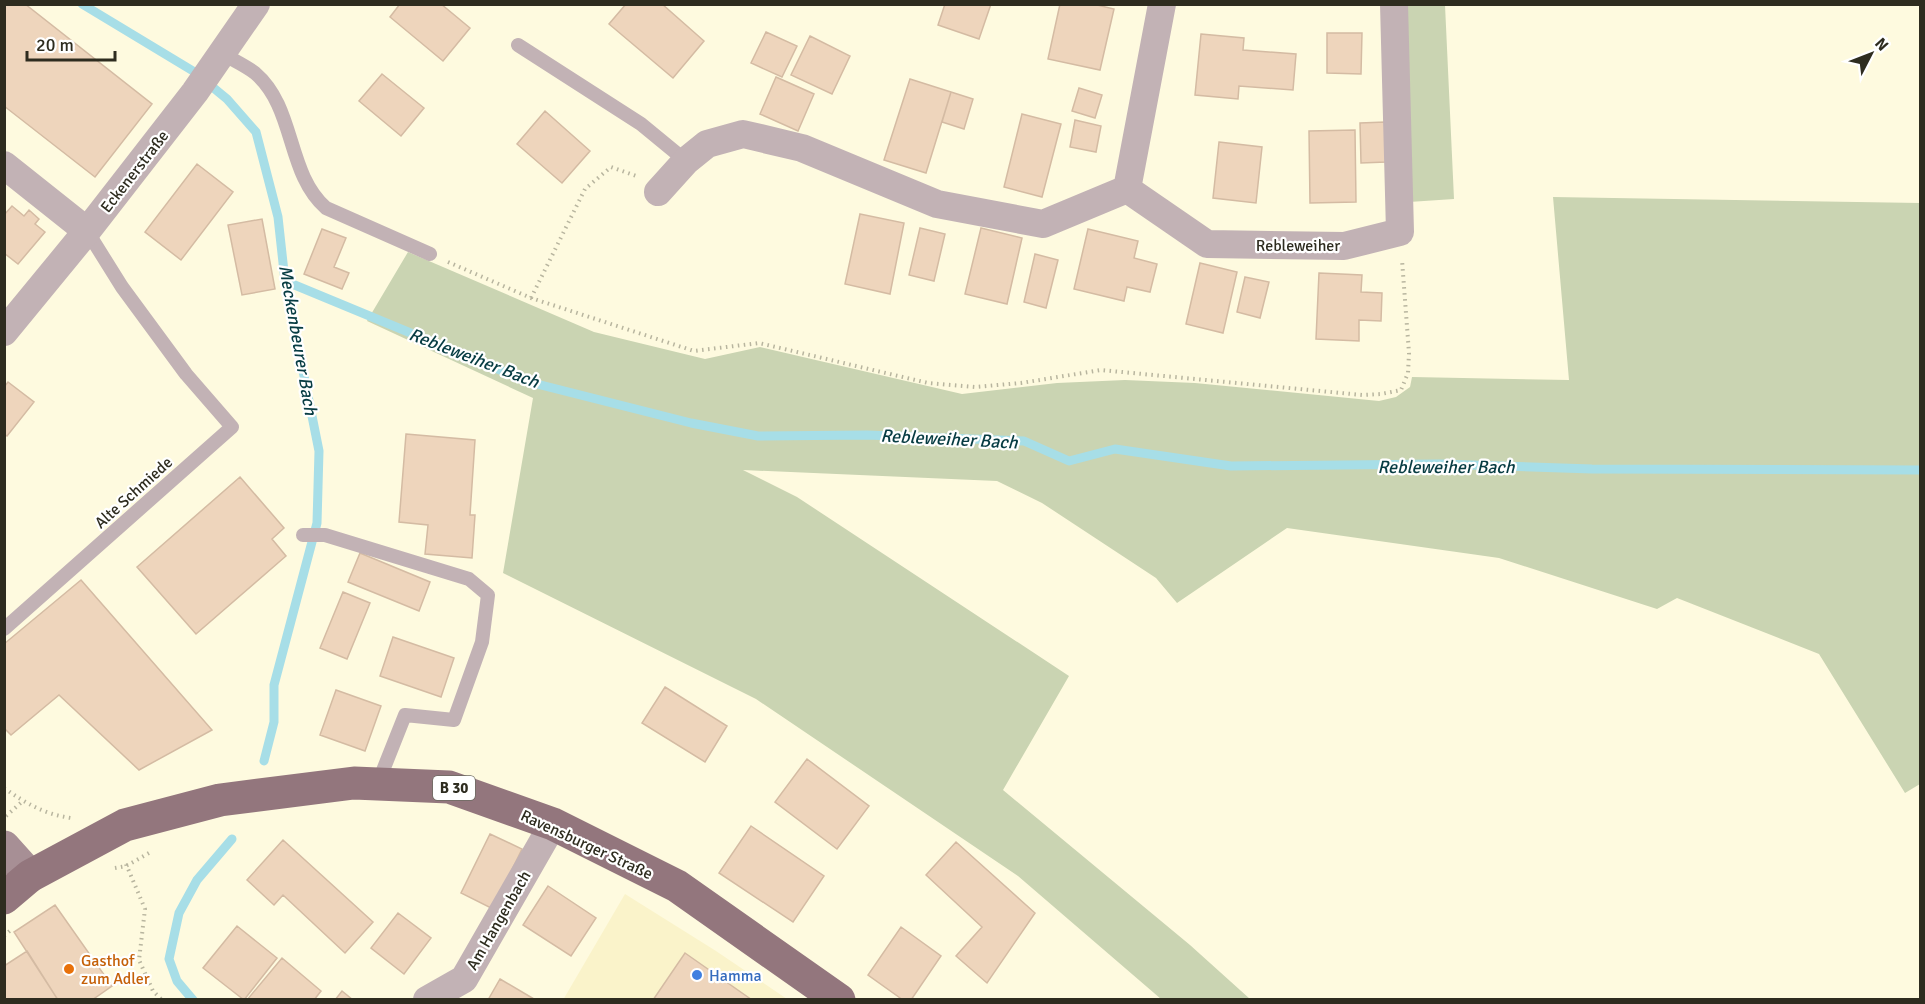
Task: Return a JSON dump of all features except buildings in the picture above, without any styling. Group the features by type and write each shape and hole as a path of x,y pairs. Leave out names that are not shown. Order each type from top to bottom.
{"main road":[{"name":"Ravensburger Straße","path":"30,876 125,825 220,800 354,783 449,787 553,824 677,886 839,999"},
{"path":"4,847 30,876"},
{"name":"B 30","path":"4,898 30,876"}],"street":[{"name":"Eckenerstraße","path":"4,332 87,231 195,92 256,4"},
{"path":"660,188 686,161 707,144 743,134 802,148 938,204 1042,224 1127,189 1162,4"},
{"path":"1394,4 1400,232"},
{"path":"4,165 87,231"},
{"name":"Rebleweiher","path":"1127,189 1207,244 1344,246 1400,232"},
{"name":"Am Hangenbach","path":"427,999 464,979 553,824"}],"lane":[{"path":"518,45 641,124 686,161"},
{"path":"218,61 255,73 273,95 301,173 314,198 326,208 430,254"},
{"name":"Alte Schmiede","path":"4,628 232,428 186,374 122,287 87,231"},
{"path":"303,535 325,535 469,579 488,595 482,642 454,720 405,715 378,783"}],"path":[{"path":"531,298 585,189 612,167 660,188"},
{"path":"430,254 531,298 694,351 759,343 928,383 975,387 1021,383 1101,370 1372,395 1401,390 1408,373 1409,353 1400,232"},
{"path":"4,788 50,815 73,818"},
{"path":"4,818 23,801"},
{"path":"151,853 126,866 145,909 139,960 153,991 162,999"}],"shaded area":[{"path":"625,894 716,951 787,999 563,1000"}],"green space":[{"path":"1400,5 1445,5 1454,199 1409,202"},
{"path":"1553,197 1920,203 1920,784 1905,793 1819,654 1677,598 1657,609 1499,558 1287,528 1177,603 1156,578 1042,503 997,481 743,470 797,497 1069,676 1003,790 1190,945 1250,999 1161,999 1018,876 756,699 503,573 533,398 367,321 408,252 594,332 705,359 760,347 962,394 1057,383 1125,380 1195,383 1379,401 1396,397 1410,387 1412,377 1569,380"}],"waterway":[{"name":"Meckenbeurer Bach","path":"82,4 193,71 227,99 256,132 278,217 285,281 319,451 317,523 274,685 274,722 264,761"},
{"name":"Rebleweiher Bach","path":"285,281 529,382 691,423 758,436 867,435 1024,441 1069,461 1115,449 1231,466 1440,464 1592,469 1920,470"},
{"name":"Meckenbeurer Bach","path":"193,1000 177,981 169,959 179,913 197,880 232,839"}],"place":[{"name":"Gasthof zum Adler","path":"69,969"},
{"name":"Hamma","path":"697,975"}]}
